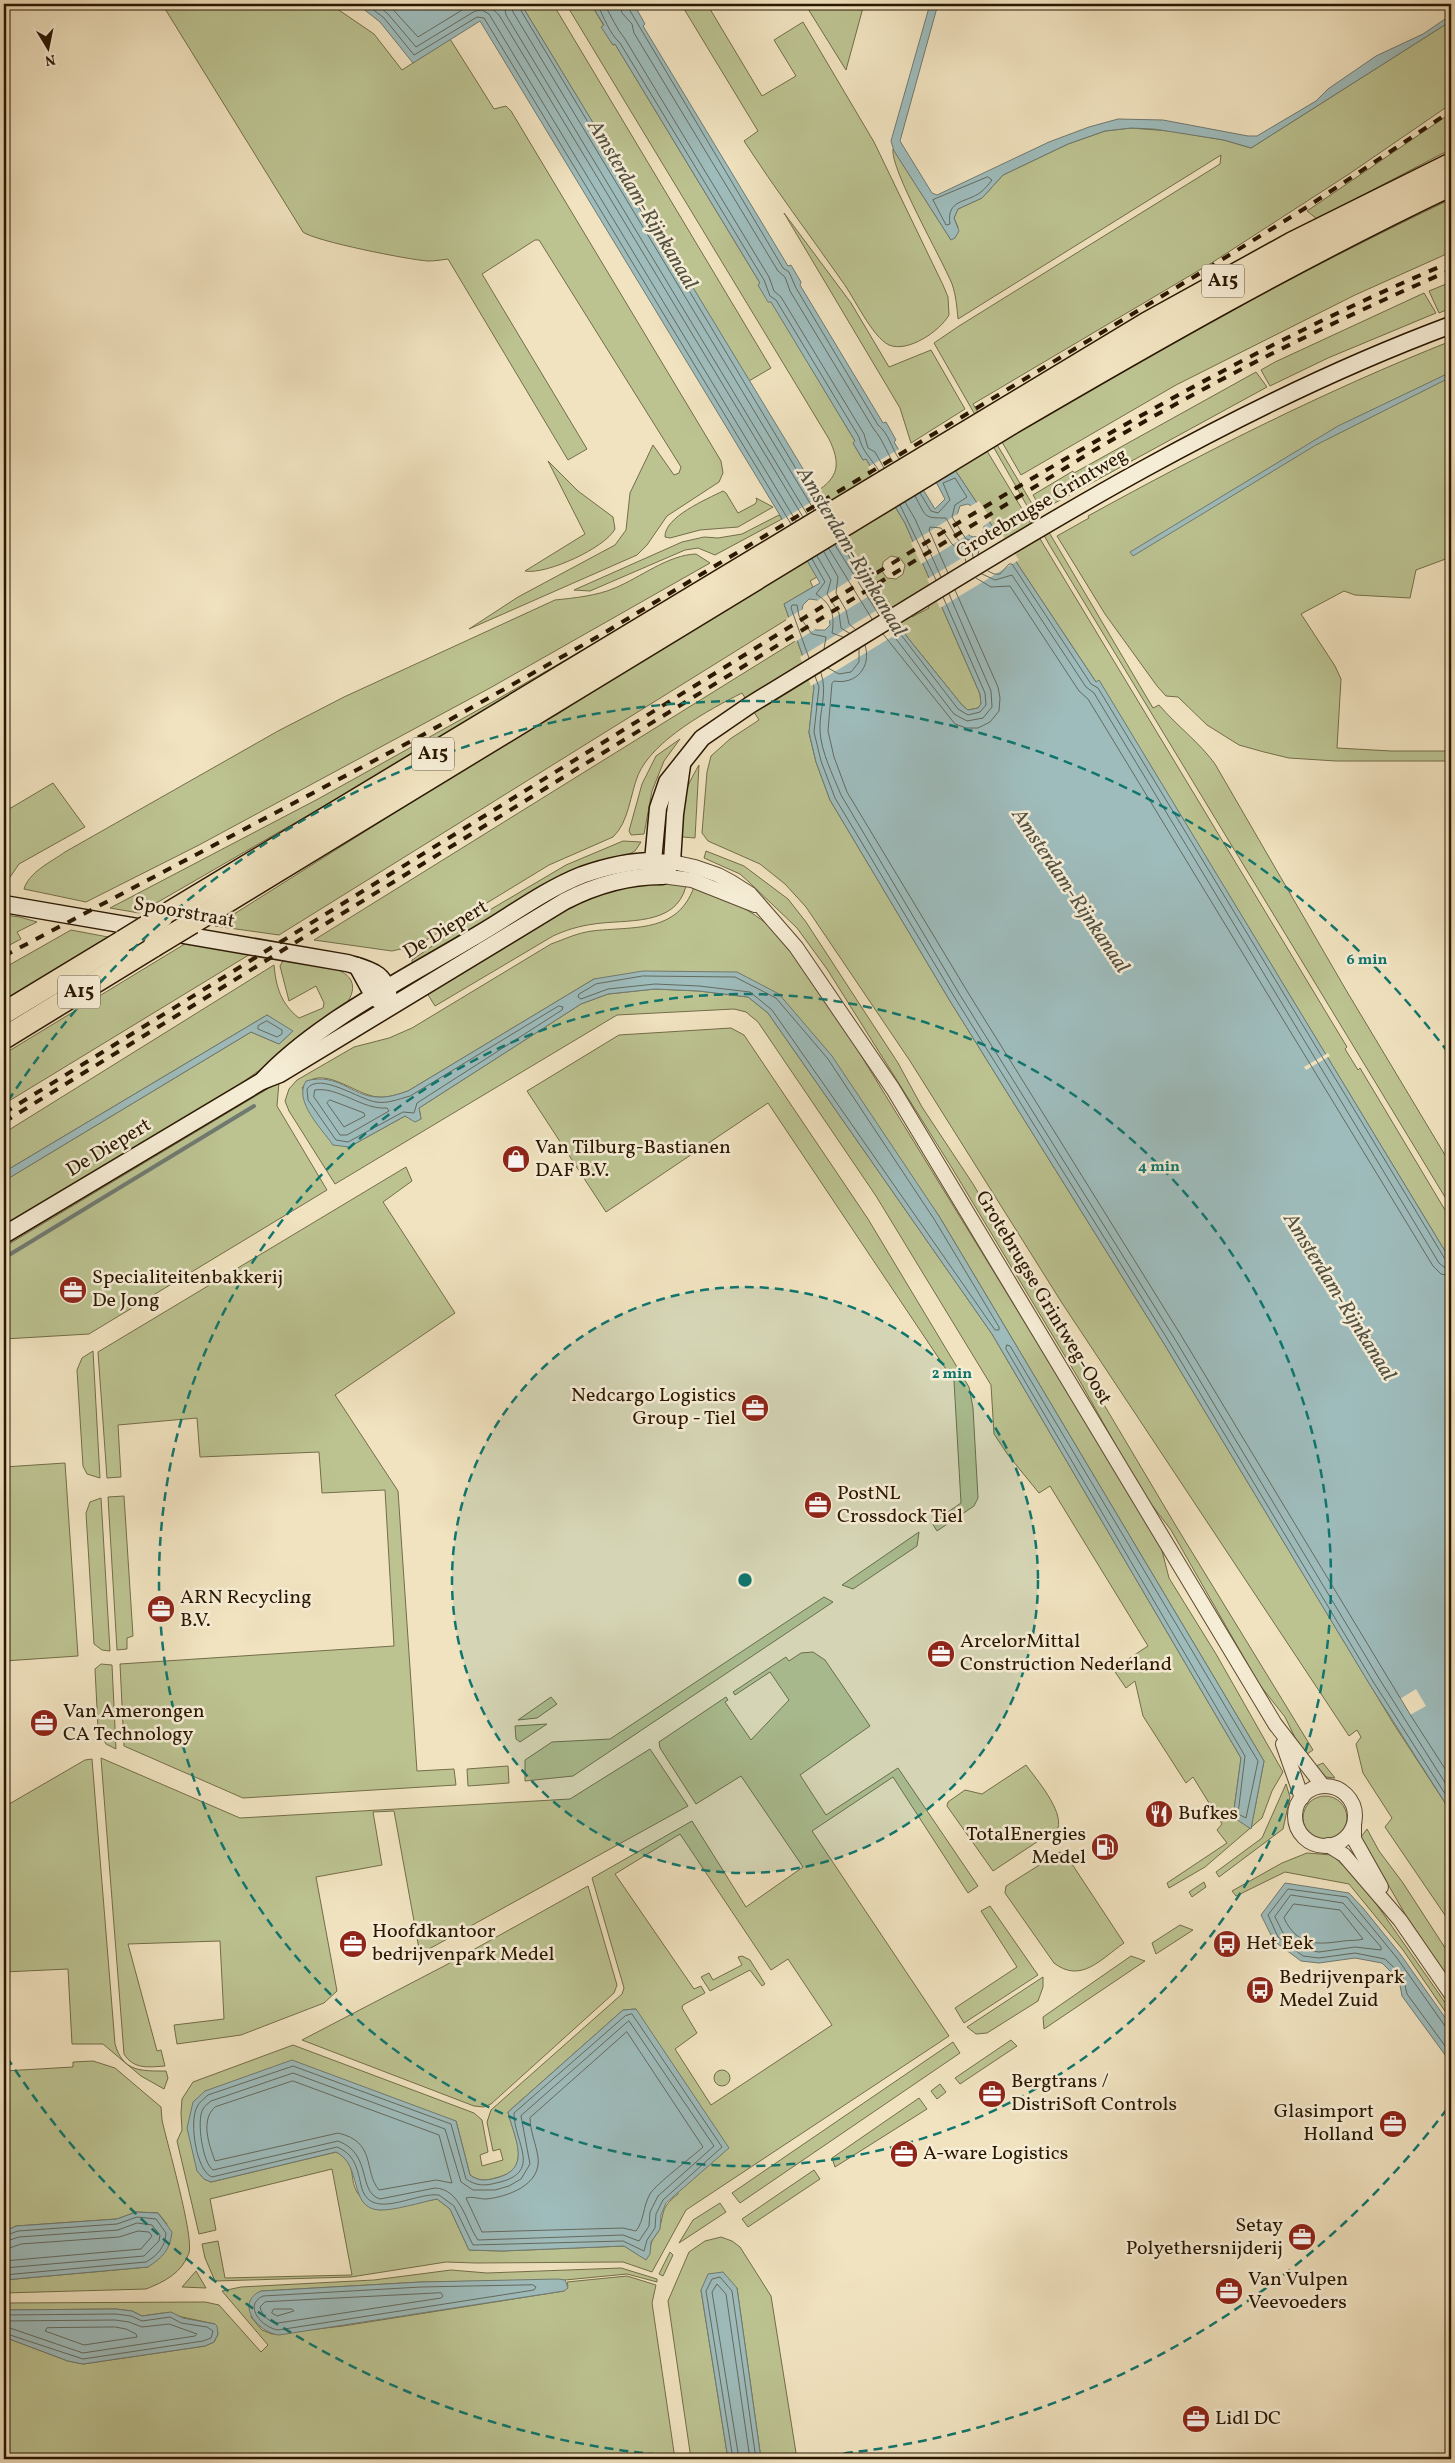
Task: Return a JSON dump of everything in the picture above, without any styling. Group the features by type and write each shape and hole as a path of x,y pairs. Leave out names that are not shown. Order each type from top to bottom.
{"highway":[{"name":"A15","path":"4,1038 192,923 709,598 1005,418 1214,285 1301,238 1451,164"},
{"name":"A15","path":"1005,418 1226,299 1374,222 1451,185"},
{"name":"A15","path":"4,1013 162,917 709,598"}],"main road":[{"name":"Grotebrugse Grintweg","path":"652,861 658,808 667,782 702,738 750,705 1081,504 1187,444 1344,369 1451,325"},
{"name":"Grotebrugse Grintweg","path":"672,862 675,814 682,765"},
{"name":"De Diepert","path":"262,1081 298,1047 381,993 569,881 610,867 632,862 652,861"},
{"path":"662,876 672,862"},
{"name":"De Diepert","path":"4,1235 262,1081 280,1074 587,890 627,878 662,876"},
{"name":"Spoorstraat","path":"4,904 357,966 375,972 381,993"},
{"path":"381,993 389,1007"}],"street":[{"name":"De Diepert","path":"652,861 672,862"},
{"path":"652,861 662,876"},
{"name":"Grotebrugse Grintweg-Oost","path":"672,862 718,875 750,894 758,906 796,947 893,1088 1275,1724 1323,1786"},
{"name":"Grotebrugse Grintweg-Oost","path":"662,876 692,880 758,906"},
{"name":"Grotebrugse Grintweg-Oost","path":"1275,1724 1302,1798"},
{"path":"1400,1920 1344,1855 1328,1845 1311,1842 1300,1831 1296,1815 1302,1798 1315,1788 1323,1786 1341,1790 1354,1805 1354,1839 1400,1920 1451,1994"},
{"path":"1328,1845 1344,1839 1354,1825"}],"green space":[{"path":"162,4 330,4 374,34 402,70 450,39 494,109 506,106 511,111 721,461 723,473 719,482 667,516 647,545 637,555 469,629 518,597 615,545 626,530 630,493 653,445 674,475 679,473 681,467 539,240 535,240 482,274 587,449 568,460 448,259 428,261 363,250 311,236 303,232"},
{"path":"521,4 553,4 771,368 749,381"},
{"path":"566,4 591,4 604,26 602,27 613,45 615,44 760,283 758,285 771,301 855,441 853,443 863,460 866,459 905,523 980,694 981,704 978,708 968,710 962,705 908,638 816,492 829,481 836,469 835,456 829,439","holes":["891,556 900,558 905,565 903,574 896,579 887,578 882,571 883,562","919,592 929,608 912,617 903,601"]},
{"path":"681,4 707,4 762,96 796,76 774,40 803,22 874,142 948,297 949,315 931,334 914,343 897,347 889,345 876,334 842,281 744,141 758,131"},
{"path":"805,4 864,4 846,70"},
{"path":"1451,21 1451,104 1349,174 1213,262 973,404 1153,708 1159,705 1202,748 1215,764 1346,990 1451,1165 1451,1207 1050,546 934,343 1220,164 1221,155 958,319 952,284 908,194 894,160 893,149 951,240 958,227 954,218 958,209 982,198 1003,175 1068,144 1105,131 1131,128 1170,131 1224,140 1251,148"},
{"path":"1451,113 1451,149 1317,219 1307,211"},
{"path":"1451,199 1451,252 1355,295 1176,385 1021,475 1002,442 1112,377 1224,315 1337,255"},
{"path":"784,213 851,303 889,367 931,350 965,409 911,443 900,408"},
{"path":"1451,282 1451,308 1439,313 1429,291"},
{"path":"1424,293 1436,313 1328,358 1270,386 1261,370 1275,362"},
{"path":"1451,341 1451,557 1416,570 1410,598 1355,595 1344,591 1301,614 1335,666 1341,679 1337,748 1391,751 1451,751 1451,761 1336,761 1289,758 1239,745 1207,725 1178,697 1166,696 1157,686 1105,614 1057,536 1089,518 1088,516 1221,445 1358,380"},
{"path":"1256,372 1267,387 1042,510 1033,495 1073,471 1074,473"},
{"path":"987,451 1347,1047 1345,1049 1358,1070 1360,1068 1451,1220 1451,1261 1099,681 1096,682 955,470"},
{"path":"548,461 578,491 613,517 615,529 600,544 574,559 547,569 525,571 585,534"},
{"path":"723,491 738,513 755,504 756,498 773,507 738,527 700,530 670,538 665,537 671,522 697,504"},
{"path":"779,515 782,519 715,555 698,548 685,550 590,591 574,590 682,542 704,537 718,538 742,534"},
{"path":"798,545 817,577 810,581 813,587 784,604 789,618 279,935 215,926 480,759 558,714 616,676"},
{"path":"696,554 710,563 490,688 199,845 86,902 24,889 35,872 65,852 278,731 344,697 555,600 608,591 665,562 686,555"},
{"path":"668,601 407,758 139,913 110,908 318,799"},
{"path":"797,640 814,687 809,733 816,762 830,800 950,1001 1163,1342 1395,1726 1451,1812 1451,1924 1385,1827 1392,1818 1363,1773 1356,1744 1361,1737 1357,1730 1349,1736 1062,1303 910,1061 806,907 785,884 760,864 708,841 702,833 707,772 711,756 730,739 759,720 742,693 684,727 669,738 645,762 635,783 623,824 613,837 549,865 418,945 392,951 314,940"},
{"path":"680,739 664,761 652,791 644,834 631,835 629,831 642,784 656,756"},
{"path":"699,765 695,838 683,837 680,818 683,800"},
{"path":"53,783 85,827 19,864 4,886 4,812"},
{"path":"623,841 641,842 635,851 413,967 412,960 454,931 566,865"},
{"path":"706,851 744,866 788,899 806,922 898,1063 922,1107 973,1184 1176,1526 1313,1750 1304,1756 1285,1717 1259,1684 1171,1530 1142,1492 1077,1376 952,1168 827,969 797,928 740,874 704,858"},
{"path":"667,882 686,886 680,899 672,909 661,915 635,921 588,925 573,928 553,936 435,1006 425,990 603,888"},
{"path":"694,887 739,906 763,921 796,957 843,1026 1160,1543 1169,1578 1216,1654 1283,1772 1272,1791 1262,1818 1251,1827 1264,1761 939,1216 779,994 594,979 408,1091 378,1097 338,1082 318,1078 310,1081 302,1088 349,1147 405,1116 421,1119 419,1108 581,1004 608,994 655,989 699,991 748,997 768,1013 992,1334 1241,1758 1233,1817 1251,1828 1205,1867 1169,1888 1167,1883 1227,1843 1217,1830 1222,1824 1193,1777 1186,1783 1143,1716 1135,1681 1126,1688 1113,1669 1148,1646 1050,1486 1039,1493 1008,1455 994,1434 991,1385 876,1196 758,1022 746,1012 734,1009 617,1015 335,1184 289,1111 285,1101 289,1089 297,1080 354,1047 389,1038 412,1028 551,944 592,931 652,925 677,913 686,902"},
{"path":"4,915 37,922 17,932 21,939 4,948"},
{"path":"71,930 108,937 4,1000 4,968"},
{"path":"188,942 252,953 4,1104 4,1054"},
{"path":"284,959 324,965 337,969 347,975 352,983 351,994 343,1009 235,1088 4,1227 4,1181 251,1032 279,1044 292,1032 267,1015 4,1172 4,1133 274,965 276,981 281,994 293,1013 299,1018 323,1008 324,1003 316,986 289,1001 280,966"},
{"path":"731,1028 744,1035 868,1219 969,1387 973,1408 978,1498 974,1506 937,1531 932,1523 961,1503 954,1381 768,1103 606,1212 527,1091 619,1035"},
{"path":"279,1082 277,1106 327,1190 89,1334 4,1339 4,1247"},
{"path":"406,1167 412,1181 383,1202 455,1313 335,1395 398,1491 417,1771 454,1769 456,1785 243,1798 124,1746 120,1664 394,1646 385,1490 322,1493 319,1452 200,1457 197,1418 118,1425 121,1477 107,1478 98,1352"},
{"path":"93,1351 100,1478 87,1474 83,1466 77,1370 82,1358"},
{"path":"65,1463 78,1656 4,1661 4,1467"},
{"path":"124,1496 133,1636 127,1638 127,1649 117,1650 108,1497"},
{"path":"101,1498 110,1651 102,1650 94,1644 86,1513 90,1502"},
{"path":"919,1532 917,1546 853,1589 842,1585"},
{"path":"824,1597 833,1602 573,1776 525,1781 525,1760 552,1742 610,1739"},
{"path":"813,1652 825,1660 870,1726 800,1775 826,1815 898,1768 978,1886 968,1893 893,1777 812,1831 949,2036 686,2210 652,2272 623,2262 446,2262 351,2277 215,2281 205,2258 202,2244 218,2241 225,2278 352,2275 332,2169 210,2199 216,2230 199,2234 177,2141 182,2130 182,2099 193,2082 293,2045 474,2113 482,2120 488,2152 480,2155 482,2166 503,2160 500,2149 493,2151 487,2122 491,2110 622,1994 624,1988 592,1878 692,1821 746,1907 803,1867 741,1776 696,1804 660,1748 659,1742 726,1697 728,1700 725,1702 751,1740 789,1700 770,1672 735,1695 733,1692 786,1657 789,1661 801,1653","holes":["680,1834 771,1970 788,1959 832,2025 711,2105 675,2049 697,2033 682,2008 683,2005 705,1993 701,1986 694,1989 615,1874","636,2009 678,2194 665,2208 659,2229 652,2241 649,2255 646,2259 624,2246 502,2251 469,2250 450,2209 437,2199 379,2210 359,2195 354,2186 350,2165 343,2156 336,2152 211,2182 204,2179 197,2170 456,2121 470,2175 485,2180 507,2174 518,2161 517,2143 508,2112 623,2010"]},
{"path":"101,1664 112,1665 116,1749 106,1744 98,1728 95,1669"},
{"path":"551,1697 557,1704 537,1718 518,1720"},
{"path":"547,1724 520,1742 516,1739 515,1726"},
{"path":"650,1749 688,1806 420,1954 394,1811 373,1812 382,1865 316,1877 337,1991 324,2003 241,2035 177,2044 174,2025 224,2019 220,1941 128,1944 157,2051 161,2050 165,2066 148,2067 137,2065 132,2063 124,2054 101,1758 240,1818 570,1799"},
{"path":"92,1759 115,2044 118,2053 128,2065 141,2070 166,2071 168,2078 164,2089 141,2076 103,2044 72,2044 68,1969 4,1972 4,1807 85,1760"},
{"path":"1323,1763 1335,1778 1326,1777 1316,1766"},
{"path":"1026,1765 1053,1804 1059,1821 1058,1828 993,1871 947,1806 948,1802 965,1790 982,1794"},
{"path":"508,1766 509,1783 468,1786 467,1769"},
{"path":"1286,1784 1290,1797 1283,1829 1219,1877 1216,1872 1262,1838"},
{"path":"1325,1796 1337,1800 1343,1806 1347,1818 1343,1830 1337,1836 1325,1840 1313,1836 1307,1830 1303,1818 1307,1806 1313,1800"},
{"path":"1367,1829 1379,1851 1403,1883 1451,1957 1451,1982 1405,1914 1361,1837"},
{"path":"1060,1852 1066,1855 1124,1943 1099,1962 1082,1970 1064,1969 1054,1963 1005,1893 1006,1886"},
{"path":"1307,1853 1332,1855 1361,1882 1451,2011 1451,2020 1403,1950 1349,1884 1285,1872 1236,1896 1232,1891 1282,1863"},
{"path":"1204,1882 1206,1887 1192,1897 1189,1892"},
{"path":"588,1886 617,1985 614,1993 491,2104 484,2107 474,2106 302,2040 446,1965"},
{"path":"990,1906 1038,1975 964,2023 955,2008 1017,1967 981,1911"},
{"path":"1180,1925 1193,1930 1156,1954 1152,1943"},
{"path":"742,1956 750,1960 765,1984 762,1986 750,1970 710,1991 701,1977 709,1973 713,1980 742,1965 738,1957"},
{"path":"1131,1956 1145,1961 1044,2029 1043,2017"},
{"path":"1043,1977 1043,1987 1038,2001 987,2033 976,2034 967,2027"},
{"path":"1011,2040 1017,2046 960,2084 955,2078"},
{"path":"953,2042 960,2053 740,2203 732,2193"},
{"path":"93,2061 115,2068 161,2107 162,2120 188,2228 189,2253 182,2266 172,2276 146,2289 4,2293 4,2280 148,2267 167,2224 158,2213 136,2212 117,2219 16,2226 4,2232 4,2071 73,2067 73,2062"},
{"path":"722,2070 728,2072 730,2078 728,2084 722,2086 716,2084 714,2078 716,2072"},
{"path":"940,2084 946,2092 937,2099 931,2091"},
{"path":"919,2098 927,2109 835,2167 832,2158"},
{"path":"814,2170 820,2179 748,2227 742,2219"},
{"path":"720,2203 726,2212 679,2243 693,2220"},
{"path":"721,2237 732,2241 740,2247 771,2296 797,2459 761,2459 737,2288 701,2290 728,2459 691,2459 668,2301 689,2252 705,2241"},
{"path":"670,2252 673,2255 663,2276 659,2274"},
{"path":"621,2268 657,2279 657,2282 627,2274 565,2280 421,2282 262,2291 257,2293 251,2317 262,2330 272,2334 343,2326 564,2291 568,2286 567,2282 627,2276 656,2285 652,2303 675,2459 4,2459 4,2337 68,2361 83,2364 205,2346 214,2342 218,2334 215,2324 163,2313 142,2316 132,2311 116,2309 4,2310 4,2303 205,2302 219,2305 261,2352 268,2345 222,2291 241,2287 374,2280 451,2270 487,2273"},
{"path":"196,2271 206,2288 182,2287"}],"water":[{"name":"Amsterdam-Rijnkanaal","path":"357,4 521,4 882,599 908,638 962,705 968,710 978,708 981,704 980,694 905,523 866,459 863,460 853,443 855,441 771,302 768,302 758,285 760,283 615,44 613,45 601,27 604,25 591,4 630,4 632,8 635,6 645,24 643,26 788,266 791,265 801,282 800,285 883,423 886,422 896,440 894,442 935,509 945,499 936,482 955,470 1096,682 1099,680 1451,1261 1451,1812 1370,1685 1163,1342 950,1001 830,800 816,762 809,732 814,687 784,604 820,583 798,545 480,21 413,63 380,22","holes":["968,504 971,506 984,526 981,535 974,537 965,530 957,515 960,506","994,547 1003,559 1000,568 990,565 985,548","809,599 817,600 829,617 830,625 825,630 816,630 802,610 803,605","836,639 848,653 845,662 835,659 829,645"]},
{"path":"930,4 938,4 900,141 932,193 937,195 1049,142 1089,127 1118,119 1163,120 1248,136 1257,136 1316,101 1328,89 1376,56 1423,34 1451,15 1451,21 1251,148 1224,140 1154,129 1131,128 1105,131 1068,144 1003,175 982,198 958,209 954,218 959,231 955,238 951,240 894,151 891,141"},
{"path":"1451,372 1451,377 1316,445 1133,556 1130,552 1338,426"},
{"path":"643,971 737,972 779,994 832,1056 939,1216 1264,1761 1251,1829 1233,1817 1241,1758 992,1334 768,1013 748,997 699,991 655,989 608,994 581,1004 419,1108 421,1119 415,1122 405,1116 349,1147 333,1145 306,1106 303,1089 306,1081 317,1079 336,1082 368,1096 389,1096 408,1091 594,979"},
{"path":"267,1015 293,1031 279,1044 251,1032 4,1181 4,1172"},
{"path":"1285,1883 1349,1893 1363,1908 1401,1955 1451,2026 1451,2063 1402,1996 1399,1980 1382,1963 1355,1958 1319,1963 1301,1961 1274,1941 1261,1915"},
{"path":"636,2009 729,2148 666,2203 661,2215 660,2229 651,2242 650,2254 646,2260 624,2246 502,2251 469,2250 450,2209 437,2199 392,2209 379,2210 369,2207 363,2202 359,2194 350,2166 336,2152 211,2182 204,2179 197,2171 187,2128 193,2102 205,2091 292,2060 456,2121 470,2175 482,2180 489,2180 507,2174 514,2168 518,2160 517,2142 508,2112 623,2010"},
{"path":"136,2212 158,2213 172,2232 170,2244 165,2252 148,2267 4,2280 4,2232 16,2226 117,2219"},
{"path":"723,2272 737,2288 761,2459 728,2459 701,2290 708,2274"},
{"path":"565,2280 568,2288 564,2291 279,2335 264,2329 252,2317 249,2310 249,2303 253,2296 261,2291 421,2282"},
{"path":"116,2309 132,2311 142,2316 171,2312 183,2318 215,2324 218,2334 214,2342 205,2346 83,2364 68,2361 4,2337 4,2310"}],"pier":[{"path":"901,448 926,488 892,508 868,467"},
{"path":"821,496 846,536 796,547 780,521"},
{"path":"979,501 992,520 982,527 969,507"},
{"path":"959,513 971,533 921,564 911,543"},
{"path":"1002,534 1019,560 940,608 927,579","holes":["992,549 1000,560 998,566 994,566 986,552"]},
{"path":"866,570 879,590 827,622 815,602"},
{"path":"887,604 905,629 811,686 800,657","holes":["838,642 846,654 844,660 839,660 832,648 832,643"]},
{"path":"805,608 817,628 795,642 786,619"},
{"path":"1328,1053 1330,1056 1306,1070 1304,1067"},
{"path":"1416,1689 1426,1706 1410,1715 1400,1699"}],"waterway":[{"path":"4,1258 254,1106"}],"railway":[{"path":"4,956 419,737 599,636 1197,275 1307,207 1451,111"},
{"path":"4,1113 1007,493 1181,394 1269,347 1359,303 1451,262"},
{"path":"4,1122 1132,428 1266,356 1451,270"}],"place":[{"name":"Van Tilburg-Bastianen DAF B.V.","path":"516,1159"},
{"name":"Specialiteitenbakkerij De Jong","path":"73,1290"},
{"name":"Nedcargo Logistics Group - Tiel","path":"755,1408"},
{"name":"PostNL Crossdock Tiel","path":"818,1505"},
{"name":"ARN Recycling B.V.","path":"161,1609"},
{"name":"ArcelorMittal Construction Nederland","path":"941,1654"},
{"name":"Van Amerongen CA Technology","path":"44,1723"},
{"name":"Bufkes","path":"1159,1814"},
{"name":"TotalEnergies Medel","path":"1105,1847"},
{"name":"Hoofdkantoor bedrijvenpark Medel","path":"353,1944"},
{"name":"Het Eek","path":"1227,1944"},
{"name":"Bedrijvenpark Medel Zuid","path":"1260,1990"},
{"name":"Bergtrans / DistriSoft Controls","path":"992,2094"},
{"name":"Glasimport Holland","path":"1393,2124"},
{"name":"A-ware Logistics","path":"904,2154"},
{"name":"Setay Polyethersnijderij","path":"1302,2237"},
{"name":"Van Vulpen Veevoeders","path":"1229,2291"},
{"name":"Lidl DC","path":"1196,2419"}]}
